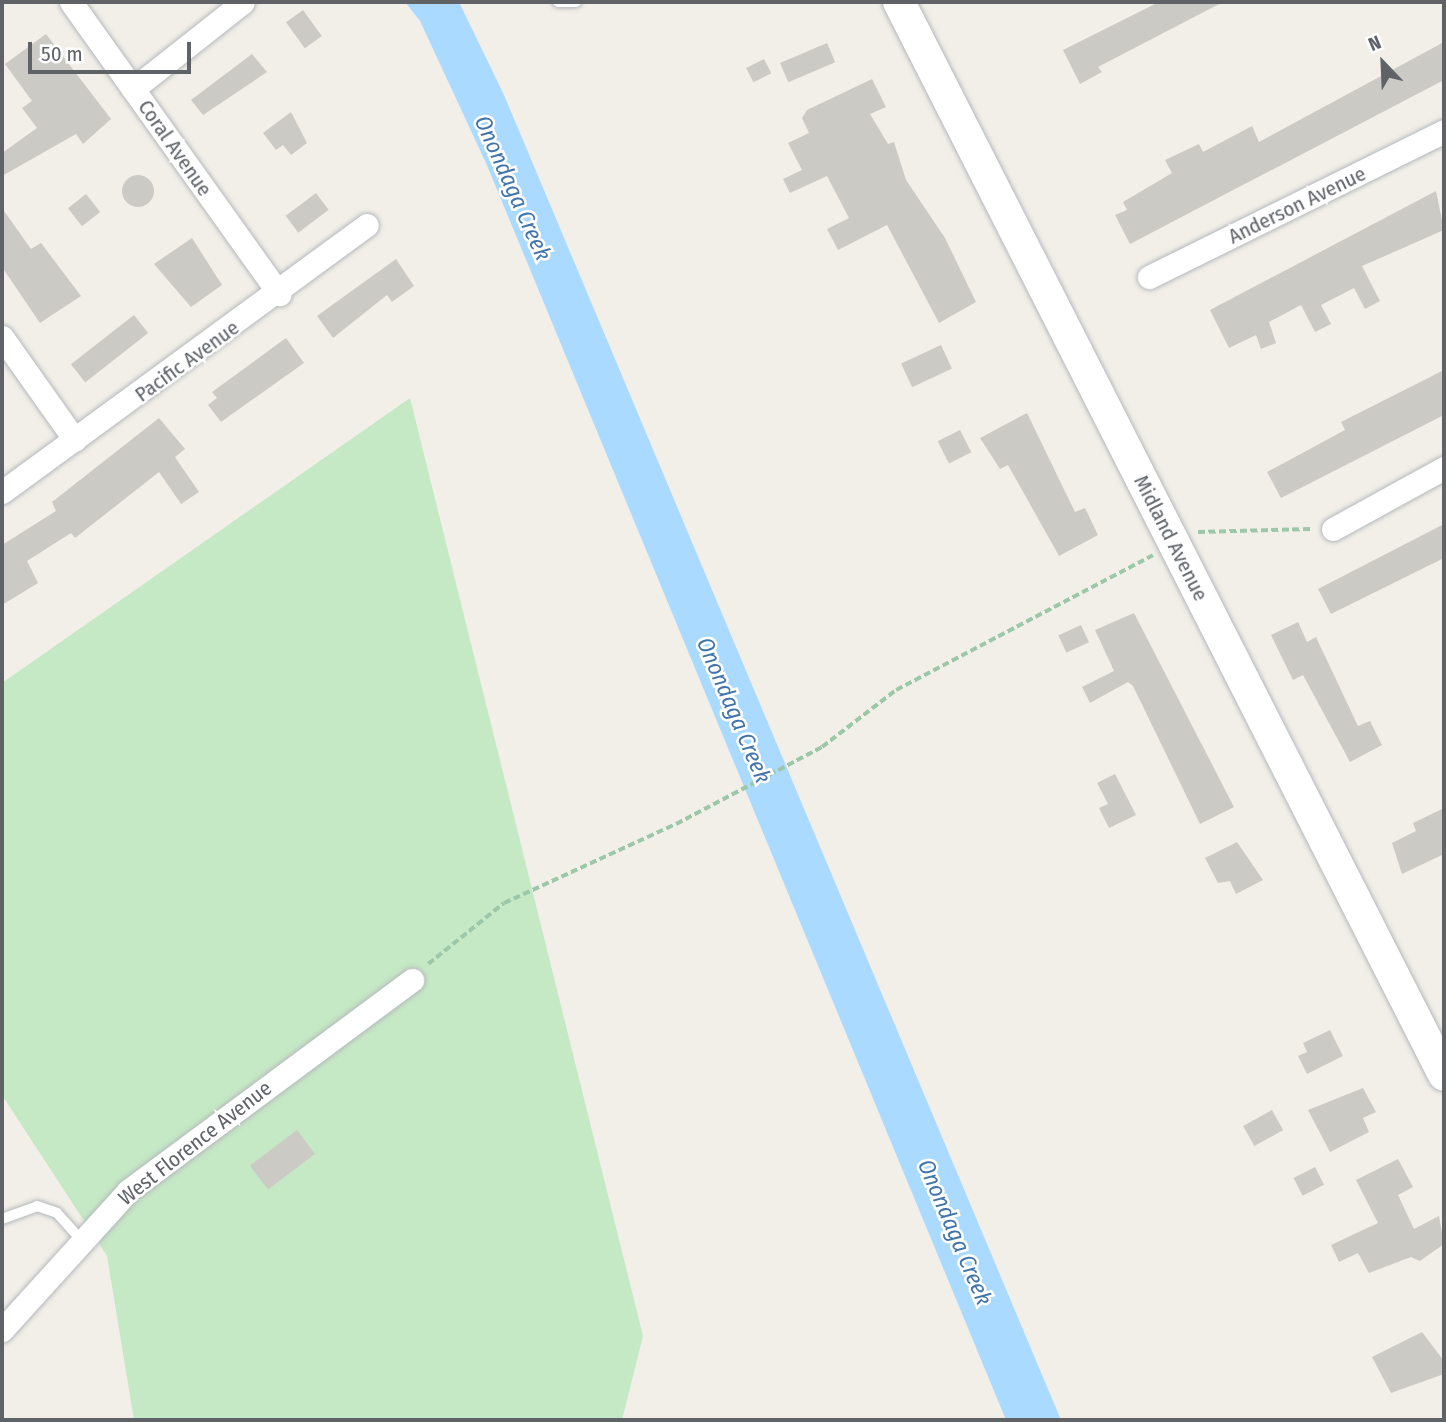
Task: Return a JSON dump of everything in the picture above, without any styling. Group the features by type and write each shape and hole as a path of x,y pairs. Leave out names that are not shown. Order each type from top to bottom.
{"street":[{"name":"Coral Avenue","path":"71,2 279,294"},
{"path":"133,89 243,2"},
{"name":"Midland Avenue","path":"899,2 1444,1074"},
{"name":"Anderson Avenue","path":"1149,277 1444,131"},
{"name":"Pacific Avenue","path":"2,492 279,294 368,225"},
{"path":"2,337 75,440"},
{"path":"1333,529 1444,468"},
{"name":"West Florence Avenue","path":"2,1330 139,1183 412,980"}],"lane":[{"path":"558,2 576,2"},
{"path":"2,1219 37,1206 57,1213 83,1242"}],"path":[{"path":"1189,536 1207,528 1333,529"},
{"path":"412,980 504,903 712,806 822,747 896,690 1155,555"}],"green space":[{"path":"410,398 643,1336 622,1420 134,1420 107,1256 2,1095 2,683"}],"water":[{"name":"Onondaga Creek","path":"405,2 459,2 504,95 1061,1420 1006,1420 486,163 420,21"}],"building":[{"path":"1159,2 1223,2 1098,67 1102,72 1080,84 1063,50"},
{"path":"303,10 322,36 305,48 286,22"},
{"path":"46,34 111,119 83,144 76,134 2,176 2,153 37,128 22,108 32,101 5,64"},
{"path":"1444,42 1444,80 1130,244 1115,215 1127,210 1123,202 1172,173 1165,160 1199,144 1203,152 1252,126 1259,142"},
{"path":"827,43 835,62 788,82 780,63"},
{"path":"252,54 267,72 203,115 191,100"},
{"path":"764,59 771,73 753,82 746,68"},
{"path":"872,79 886,107 870,114 888,144 894,142 906,180 945,238 976,302 939,323 887,225 838,250 827,229 849,218 827,176 790,193 783,179 802,170 788,143 809,133 802,118 807,110"},
{"path":"291,112 307,143 291,155 283,145 276,150 263,133"},
{"path":"138,175 149,180 154,191 149,202 138,207 127,202 122,191 127,180"},
{"path":"1436,191 1444,230 1362,266 1380,301 1365,309 1354,288 1321,305 1331,324 1315,332 1301,305 1269,322 1276,343 1261,349 1256,335 1229,348 1210,310"},
{"path":"316,193 329,210 298,233 286,216"},
{"path":"86,194 100,212 82,226 68,208"},
{"path":"2,208 31,249 41,243 81,296 40,323 2,267"},
{"path":"192,238 222,285 191,307 154,264"},
{"path":"396,259 414,286 392,302 387,295 333,338 317,316"},
{"path":"134,315 148,333 85,382 71,364"},
{"path":"286,338 304,363 221,422 208,405 217,398 212,392"},
{"path":"941,345 952,369 912,387 901,364"},
{"path":"1444,370 1444,415 1281,498 1267,472 1345,430 1341,422"},
{"path":"1027,413 1075,512 1085,508 1098,535 1059,556 1008,465 1000,469 980,438"},
{"path":"159,418 185,449 175,457 199,492 181,504 159,472 75,538 71,533 27,561 38,583 2,605 2,545 56,511 52,502"},
{"path":"960,430 971,452 949,464 938,441"},
{"path":"1444,524 1444,558 1331,614 1318,589"},
{"path":"1134,613 1234,807 1200,824 1133,686 1128,682 1090,703 1082,687 1114,671 1095,630"},
{"path":"1298,622 1307,642 1316,637 1358,726 1370,721 1382,745 1350,762 1303,675 1293,680 1271,635"},
{"path":"1081,625 1089,642 1066,653 1058,636"},
{"path":"1115,774 1136,815 1109,828 1099,808 1108,804 1097,783"},
{"path":"1444,808 1444,854 1402,874 1392,843 1416,831 1413,823"},
{"path":"1237,842 1263,880 1236,894 1230,881 1218,883 1205,858"},
{"path":"1330,1030 1343,1056 1307,1074 1298,1056 1307,1052 1303,1043"},
{"path":"1363,1088 1376,1112 1363,1118 1369,1132 1330,1152 1308,1110"},
{"path":"1272,1110 1283,1130 1254,1146 1243,1126"},
{"path":"297,1130 315,1154 268,1189 250,1166"},
{"path":"1398,1159 1413,1187 1398,1195 1414,1229 1439,1216 1444,1244 1420,1261 1411,1257 1369,1273 1358,1253 1339,1262 1331,1245 1378,1223 1356,1180"},
{"path":"1315,1167 1324,1185 1303,1196 1294,1178"},
{"path":"1422,1332 1444,1361 1444,1374 1391,1393 1372,1357"}]}
